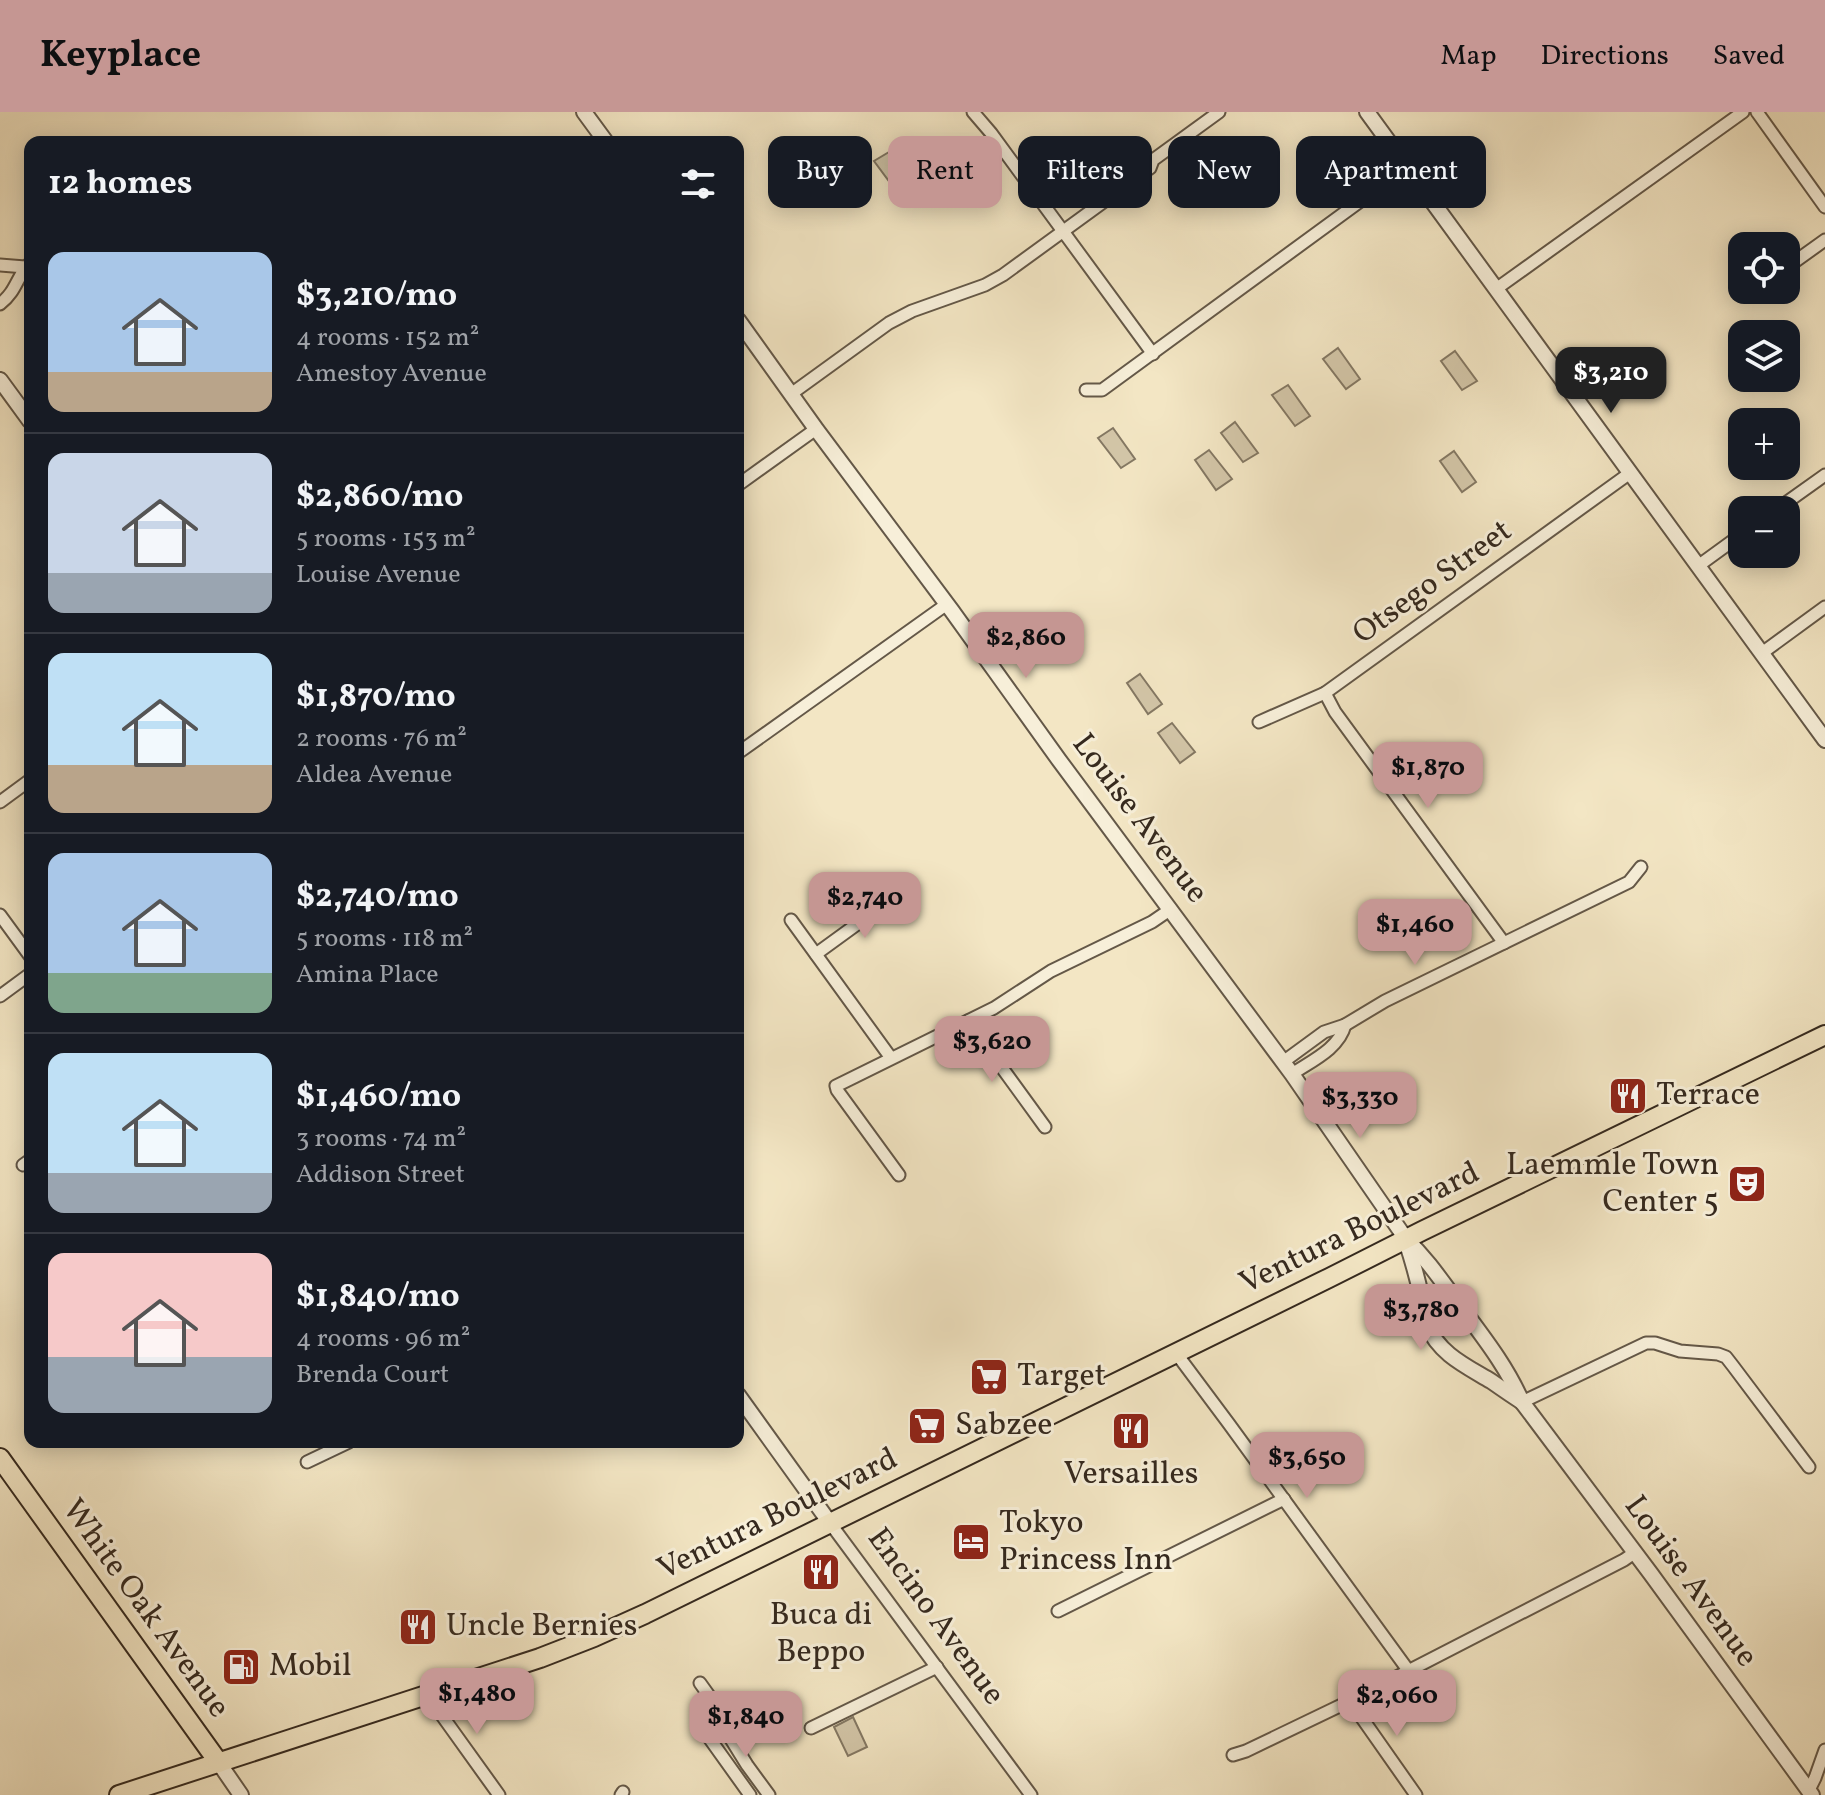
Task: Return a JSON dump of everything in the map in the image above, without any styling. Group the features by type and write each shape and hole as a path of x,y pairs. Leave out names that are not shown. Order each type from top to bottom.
{"main road":[{"name":"Ventura Boulevard","path":"119,1795 540,1658 594,1637 1825,1035"},
{"name":"White Oak Avenue","path":"0,1458 219,1763"}],"street":[{"path":"584,112 602,136"},
{"path":"973,112 1153,354"},
{"path":"791,394 889,323 1003,275 1150,168 1153,160 1219,112"},
{"path":"1367,112 1384,136"},
{"path":"1496,289 1743,112"},
{"path":"1757,112 1825,207"},
{"path":"1086,390 1102,390 1351,208"},
{"path":"1437,208 1825,740"},
{"path":"1800,258 1825,240"},
{"path":"0,265 24,265"},
{"path":"0,304 15,289 24,272"},
{"name":"Louise Avenue","path":"744,328 1288,1068 1406,1239 1425,1257 1474,1323 1513,1382 1522,1402 1810,1793"},
{"path":"0,380 24,413"},
{"path":"744,481 816,429"},
{"name":"Otsego Street","path":"1259,722 1325,693 1630,473"},
{"path":"1796,496 1825,475"},
{"path":"1698,566 1728,544"},
{"path":"744,749 947,604"},
{"path":"1762,653 1825,607"},
{"path":"1325,693 1335,712 1504,943"},
{"path":"0,802 24,784"},
{"path":"1288,1068 1332,1047 1343,1034 1345,1025 1385,1001 1629,882 1641,867"},
{"path":"816,954 893,898"},
{"path":"899,1175 836,1086 1007,1001 1051,971 1152,922 1171,909"},
{"path":"0,915 24,948"},
{"path":"791,920 891,1058"},
{"path":"0,996 24,978"},
{"path":"968,1021 1045,1127"},
{"name":"Louise Avenue","path":"1406,1239 1423,1312 1434,1338 1456,1361 1522,1402"},
{"path":"1522,1402 1646,1343 1680,1351 1718,1354 1726,1357 1809,1467"},
{"path":"1176,1353 1408,1670"},
{"name":"Encino Avenue","path":"744,1403 1031,1795"},
{"path":"307,1462 336,1448"},
{"path":"1058,1611 1284,1499"},
{"path":"1233,1755 1350,1701 1634,1553"},
{"path":"811,1728 937,1667"},
{"path":"700,1683 715,1704 726,1731 769,1795"},
{"path":"430,1694 499,1795"},
{"path":"1350,1701 1416,1795"},
{"path":"720,1718 702,1728 750,1795"},
{"path":"1810,1793 1825,1750"},
{"name":"White Oak Avenue","path":"219,1763 241,1795"},
{"path":"735,1773 747,1765"}],"shaded area":[{"path":"888,153 888,180 874,161"},
{"path":"1338,348 1360,379 1346,389 1323,359"},
{"path":"1455,351 1477,381 1462,390 1441,361"},
{"path":"1288,385 1310,416 1295,426 1272,395"},
{"path":"1235,422 1258,453 1243,462 1221,433"},
{"path":"1113,428 1135,459 1121,468 1098,438"},
{"path":"1209,450 1232,479 1216,490 1195,460"},
{"path":"1454,451 1476,482 1462,492 1440,461"},
{"path":"1140,674 1162,704 1148,714 1127,683"},
{"path":"1172,723 1195,752 1180,763 1158,733"},
{"path":"853,1717 867,1747 848,1756 834,1727"}],"place":[{"name":"Terrace","path":"1628,1096"},
{"name":"Laemmle Town Center 5","path":"1747,1184"},
{"name":"Target","path":"989,1377"},
{"name":"Sabzee","path":"927,1426"},
{"name":"Versailles","path":"1131,1431"},
{"name":"Tokyo Princess Inn","path":"971,1542"},
{"name":"Buca di Beppo","path":"821,1572"},
{"name":"Uncle Bernies","path":"418,1627"},
{"name":"Mobil","path":"241,1667"}]}
